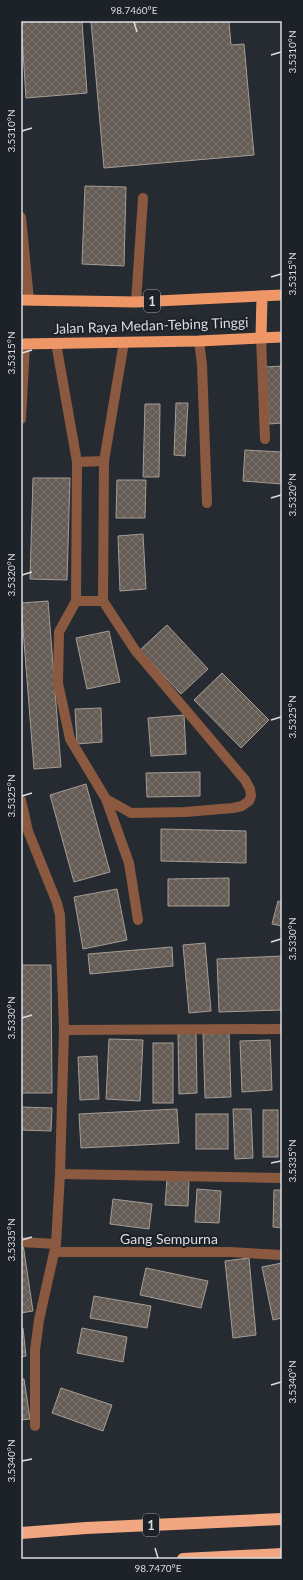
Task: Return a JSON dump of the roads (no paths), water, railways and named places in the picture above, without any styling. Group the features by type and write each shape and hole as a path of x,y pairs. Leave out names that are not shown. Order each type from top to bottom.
{"highway":[{"name":"Jalan Raya Medan-Tebing Tinggi","path":"25,300 136,302 282,295"},
{"path":"261,337 262,296"},
{"name":"Jalan Raya Medan-Tebing Tinggi","path":"23,344 199,341 282,337"},
{"name":"1","path":"21,1533 86,1528 282,1518"},
{"path":"183,1559 282,1554"}],"street":[{"path":"136,302 143,198"},
{"path":"21,217 25,300"},
{"path":"261,337 265,439"},
{"path":"199,341 202,364 207,503"},
{"path":"106,799 131,813 233,808 242,806 249,802 252,796 250,789 241,775 135,650 103,600 104,461 124,342"},
{"path":"56,343 77,462 76,601 59,632 58,682 70,738 106,799 129,864 138,920"},
{"path":"21,419 23,344"},
{"path":"77,462 104,461"},
{"path":"76,601 103,600"},
{"path":"21,800 28,831 57,903 60,915 64,1030 60,1174 56,1248 39,1320 35,1350 35,1426"},
{"path":"64,1030 282,1029"},
{"path":"60,1174 282,1178"},
{"name":"Gang Sempurna","path":"21,1242 56,1248 282,1255"}]}
